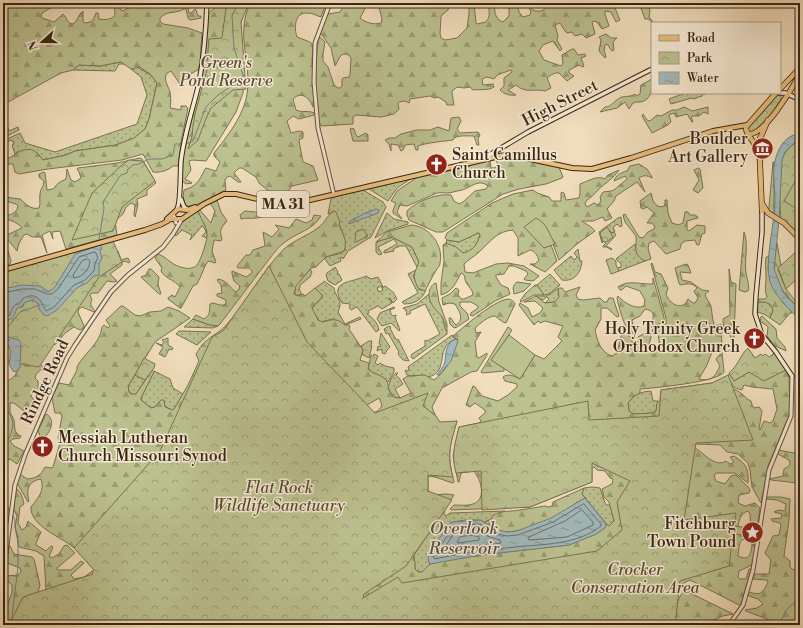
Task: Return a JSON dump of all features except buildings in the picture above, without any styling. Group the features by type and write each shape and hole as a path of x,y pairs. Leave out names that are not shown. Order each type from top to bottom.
{"highway":[{"path":"746,133 756,133 768,120 788,94 800,69"},
{"path":"781,88 798,75"},
{"path":"759,151 754,142 746,133 747,125 777,94"},
{"path":"780,105 782,97 781,94"},
{"path":"768,120 759,138 761,202 765,213 781,220 800,240"}],"main road":[{"path":"179,215 183,147 198,88 203,61 207,3"},
{"name":"High Street","path":"480,160 488,154 651,70"},
{"path":"781,93 788,94 800,100"},
{"path":"734,127 747,125"},
{"name":"MA 31","path":"3,270 144,230 219,196 228,194 236,194 269,202 289,204 455,168 494,157 512,155 569,168 592,168 631,158 713,131 734,127 746,133"},
{"path":"179,215 184,208 180,190"},
{"path":"160,223 204,204"},
{"path":"765,213 756,295 756,315 762,335 776,352 792,376"}],"street":[{"path":"330,3 315,47 314,82 318,128 334,195"},
{"name":"Rindge Road","path":"174,232 179,215"},
{"name":"Rindge Road","path":"3,575 15,485 21,466 67,358 74,345 119,283 160,250 174,232 179,215"},
{"path":"729,625 744,605 753,570 769,470 791,416 792,376"}],"green space":[{"path":"3,3 52,3 54,6 42,13 42,18 54,22 63,14 71,24 76,21 83,11 83,21 85,23 92,21 96,13 98,13 99,19 111,18 115,14 114,3 118,3 120,9 123,11 130,7 131,3 187,3 189,13 195,9 198,16 201,16 201,18 190,20 186,9 184,9 166,14 160,18 160,21 163,24 188,28 202,33 200,64 198,70 180,84 171,71 167,73 166,76 170,92 170,108 181,110 181,106 186,106 188,108 178,166 173,166 161,172 153,172 143,154 122,160 19,174 15,172 13,164 7,164 5,168 3,166 3,157 9,158 19,152 30,149 38,154 43,160 66,155 75,151 116,145 134,138 145,129 149,119 157,83 151,75 140,67 131,69 121,62 100,66 79,65 73,70 61,73 8,102 3,93"},
{"path":"222,3 246,3 240,27 244,86 243,93 236,112 206,161 189,161 191,170 185,179 192,183 186,184 182,181 183,156 204,67 208,13"},
{"name":"Green's Pond Reserve","path":"229,3 249,3 241,22 246,89 233,90 211,108 198,140 188,149 192,137 195,114 207,70 209,39 222,38 226,8"},
{"path":"250,3 326,3 321,17 312,13 303,13 296,21 295,25 297,37 310,42 313,45 312,61 314,104 313,107 310,101 302,95 296,96 293,99 296,110 312,112 314,115 299,119 293,116 287,121 291,133 299,131 303,132 303,138 299,141 303,162 313,166 318,180 292,186 289,190 288,198 285,198 282,194 271,193 259,183 256,177 242,168 239,168 234,173 241,182 238,182 230,176 227,177 225,180 226,190 201,203 186,206 184,203 184,190 192,187 199,180 206,168 216,171 220,162 214,156 214,153 239,118 245,102 248,82 244,27"},
{"path":"345,3 368,3 360,18 367,22 376,24 381,23 382,19 379,7 383,3 392,6 411,3 451,3 448,10 441,17 440,34 441,38 445,40 457,38 467,28 469,5 474,4 477,24 488,20 488,3 494,3 496,17 503,22 509,16 509,3 517,3 519,12 523,17 530,15 531,12 529,7 521,7 519,3 533,3 530,6 531,8 538,11 544,10 545,3 556,3 557,5 564,3 605,3 609,8 613,6 615,8 620,20 616,22 611,12 605,11 609,26 602,29 597,22 592,22 595,34 586,38 582,34 575,36 572,32 567,33 560,23 555,25 558,36 557,40 562,49 560,51 553,41 543,45 539,51 544,60 561,66 563,63 562,55 572,49 574,49 578,55 585,54 586,56 581,58 583,67 579,65 569,70 569,73 574,76 567,81 559,73 554,73 547,78 551,88 545,91 527,90 516,85 508,90 516,95 503,93 500,90 504,86 504,78 512,72 511,70 497,75 494,79 487,77 482,79 483,85 493,84 494,87 492,88 473,90 470,87 457,87 452,91 454,105 447,105 446,102 438,97 435,98 430,96 410,99 409,103 405,101 399,102 399,109 394,114 381,117 356,115 353,117 353,124 321,126 318,119 316,96 316,69 319,38 320,37 325,42 323,61 328,67 334,85 338,88 342,86 342,79 349,77 350,75 351,58 346,54 341,55 335,66 331,48 320,32 326,16 328,14 340,12"},
{"path":"639,3 648,3 650,11 649,17 653,22 645,19"},
{"path":"606,34 611,38 617,38 613,42 614,50 612,51 607,44 605,45 605,58 599,51 601,40 599,37"},
{"path":"117,62 125,64 119,64 115,71 73,70 79,65 100,66"},
{"path":"137,67 151,75 157,83 149,119 145,129 134,138 116,145 75,151 66,155 43,160 37,153 18,151 15,154 12,140 3,143 3,141 20,133 25,143 55,152 137,124 147,95 141,77 131,69"},
{"path":"651,80 650,94 644,101 633,103 629,109 625,102 617,108 600,112 605,107 610,106 622,97 635,94 636,96 640,94 641,85"},
{"path":"682,94 705,94 701,97 700,96 694,99 692,98 671,104 669,99"},
{"path":"777,95 781,96 781,99 775,109 755,130 750,133 748,131 748,126"},
{"path":"684,107 692,111 708,107 708,114 704,112 699,116 691,117 692,122 687,114 676,117 674,113 669,115 671,122 668,125 652,133 642,116 643,114 647,120 650,121 657,115 661,116 672,110 677,110"},
{"path":"3,116 9,131 18,127 19,130 3,138"},
{"path":"459,117 461,121 457,129 460,133 478,132 480,135 478,139 479,145 477,145 474,136 464,136 456,137 453,140 421,145 418,146 418,150 416,150 414,144 405,145 401,151 398,145 391,144 391,151 389,144 385,140 417,130 430,130 438,127 449,131 451,118"},
{"path":"351,128 354,129 358,137 366,133 368,135 368,141 353,141"},
{"path":"799,140 800,239 781,220 779,185 782,159 788,149"},
{"path":"509,157 559,167 563,177 546,184 519,189 503,194 443,232 436,232 409,220 407,211 422,201 440,195 451,195 454,201 459,204 475,191 486,189 488,186 478,183 465,189 450,193 437,193 407,206 400,205 397,212 402,219 393,213 396,203 391,201 397,191 419,176 454,170 488,160 490,160 491,168 494,168 498,166 496,158"},
{"path":"140,158 156,183 147,190 147,195 137,199 138,205 135,217 135,205 131,203 126,207 123,214 115,221 117,235 66,249 60,231 52,232 53,239 50,231 42,235 47,253 41,237 32,237 27,234 24,235 19,243 17,251 9,241 7,241 6,244 11,261 10,264 7,265 3,256 3,235 7,235 22,228 14,222 3,219 3,215 13,214 18,206 3,200 3,197 20,199 31,207 39,208 40,192 44,181 39,177 39,174 45,173 47,190 50,190 66,179 67,169 71,180 75,182 81,178 77,169 78,168 117,163"},
{"path":"129,160 143,161 155,181 122,207 113,231 72,240 92,193"},
{"path":"774,162 774,214 769,210"},
{"path":"639,164 647,169 652,177 642,176 639,178 645,192 637,182 616,196 614,201 607,209 612,218 605,221 603,217 593,221 582,221 595,231 559,260 553,244 555,243 552,239 544,248 551,245 557,261 545,272 530,264 535,264 539,260 533,251 530,250 518,256 518,238 513,230 502,232 494,238 464,264 465,272 473,273 496,264 508,263 524,266 539,276 533,281 525,280 524,279 528,274 526,271 514,266 509,266 504,274 496,275 496,277 501,285 508,288 510,294 495,301 473,316 470,315 478,308 478,306 471,302 460,302 460,306 467,313 469,319 454,328 450,324 449,318 451,318 456,325 459,323 461,318 455,304 449,303 443,305 442,298 450,294 456,288 459,290 458,295 461,299 473,295 463,274 461,273 451,289 445,294 441,295 444,261 443,245 446,243 456,247 463,253 467,252 470,251 478,241 480,234 478,233 459,242 447,240 445,238 447,233 492,203 513,194 533,190 549,197 552,201 561,201 562,192 564,193 566,200 579,198 580,184 596,178 605,179 608,175 619,170 586,201 585,204 587,207 594,203 598,205 601,201 600,197 603,192 614,190 627,179 625,176 614,181 620,173 627,171 630,166"},
{"path":"698,168 700,169 703,188 698,193 693,190 699,180 694,170"},
{"path":"800,173 800,205 797,209 784,201"},
{"path":"412,178 397,188 388,201 369,189"},
{"path":"363,190 383,202 386,207 371,237 348,251 343,259 342,257 340,258 341,261 330,266 325,259 326,257 341,253 345,248 342,232 334,211 328,214 331,199 332,197"},
{"path":"651,193 653,201 657,206 663,207 665,200 667,200 668,213 672,223 678,225 683,223 685,212 698,217 687,221 687,230 689,231 697,225 705,226 705,233 702,234 699,245 697,245 695,240 685,241 681,244 680,249 666,254 654,241 649,243 648,248 651,259 645,261 638,256 636,250 636,236 625,222 623,215 625,214 639,237 643,238 655,227 652,223 647,223 654,213 647,207 643,209 641,208 640,201"},
{"path":"216,200 227,221 221,229 221,241 214,240 212,251 216,262 209,261 206,264 197,284 193,286 180,308 168,298 172,295 175,297 180,287 162,273 162,268 155,258 158,254 180,267 193,268 197,265 204,249 207,236 198,210 199,209 211,223 215,211 211,202"},
{"path":"198,211 206,228 207,238 202,236 206,232 202,226 190,240 192,235 182,230 176,236 175,234 184,220"},
{"path":"245,211 265,213 267,215 257,218 241,219 240,215"},
{"name":"Crocker Conservation Area","path":"334,211 336,212 340,222 339,225 345,241 344,251 326,257 316,267 311,268 296,286 294,294 298,296 303,294 305,296 315,288 323,296 312,308 318,320 323,322 335,320 345,325 349,325 349,329 363,350 360,360 369,363 368,369 387,381 388,389 394,397 400,398 411,393 403,379 408,376 425,375 434,380 439,376 446,367 458,339 453,336 479,314 495,304 508,299 513,301 515,304 506,323 495,316 492,316 475,328 476,333 481,332 475,342 477,357 479,358 487,353 487,355 477,371 471,372 442,388 432,407 441,427 457,421 450,451 450,464 454,482 453,483 429,476 428,491 432,495 454,495 414,555 413,560 415,561 415,569 418,572 422,572 430,564 442,561 569,545 596,534 605,528 606,524 609,526 614,521 609,502 604,497 602,489 612,484 613,479 610,478 605,471 597,470 594,467 592,468 592,482 530,507 451,510 450,509 454,505 466,505 477,502 481,494 479,479 474,471 461,473 458,482 453,456 459,427 479,423 481,421 479,418 485,413 485,410 475,403 470,407 466,405 473,386 482,396 498,401 517,387 517,384 505,381 503,377 509,375 520,379 535,355 544,359 562,341 558,337 563,326 545,321 540,323 538,321 534,325 519,305 520,303 528,308 532,317 540,313 543,308 535,301 524,302 536,296 545,303 555,302 559,297 559,288 562,288 565,292 580,287 576,295 578,299 583,300 600,298 604,302 607,302 609,298 613,298 619,316 617,317 607,308 601,308 601,319 595,330 598,342 602,349 612,356 617,353 621,336 625,331 631,338 633,344 639,341 638,337 650,332 651,337 649,345 653,350 658,350 660,348 658,333 653,332 652,330 666,324 666,318 651,264 652,263 655,272 661,274 668,288 666,294 669,300 679,306 685,304 688,299 695,303 698,298 694,291 697,288 695,286 689,284 680,285 679,283 675,268 686,264 688,265 691,273 680,272 682,280 691,282 702,290 709,291 705,294 711,306 715,326 721,324 722,347 718,352 712,352 699,379 706,380 671,386 640,389 640,393 634,396 628,403 629,411 634,414 652,413 656,411 657,403 660,400 661,390 712,383 726,377 732,388 751,401 754,408 759,407 762,411 760,430 764,421 770,423 773,421 777,409 773,389 744,385 742,390 730,384 728,375 730,374 734,381 749,372 786,369 789,377 790,413 768,466 761,503 752,487 748,463 738,454 727,452 720,445 695,444 695,448 718,463 726,461 730,464 734,462 730,457 734,456 741,461 747,470 748,483 735,473 716,473 714,476 716,481 725,484 731,476 736,475 750,490 749,493 739,495 738,503 745,506 755,503 760,508 757,529 751,528 750,514 748,511 742,515 738,523 738,526 750,536 756,537 755,540 745,539 741,541 740,544 738,556 742,558 749,556 752,544 756,545 752,565 739,571 738,577 740,579 746,579 749,569 751,569 741,604 739,605 690,580 680,585 641,620 46,590 44,556 36,551 19,547 15,527 17,516 14,510 15,493 17,489 21,494 24,504 20,507 18,523 22,530 26,527 28,521 41,532 36,545 46,551 51,546 53,547 49,556 52,558 59,554 64,546 67,545 75,553 57,568 57,570 71,570 81,561 84,563 71,575 74,579 84,577 94,570 73,547 47,530 35,520 31,507 41,491 41,479 33,482 29,487 28,502 17,483 20,474 27,479 30,479 38,476 45,467 53,467 60,443 58,438 62,416 60,413 55,413 52,398 59,383 69,385 80,362 99,338 102,327 104,325 108,328 110,326 106,320 121,306 135,315 140,316 150,312 161,311 168,307 179,311 190,318 155,342 128,386 131,394 136,394 152,370 154,372 141,400 151,408 155,407 161,400 164,400 165,407 172,410 188,385 199,361 196,354 202,345 228,323 284,249 318,228","holes":["379,398 382,405 378,411 372,413 368,413 365,408 367,405"]},
{"path":"387,213 394,219 408,222 408,224 387,231 375,238"},
{"path":"314,215 321,216 314,225 279,247 218,326 193,319 196,315 204,319 208,316 210,304 212,303 224,305 226,303 226,300 217,296 217,294 222,293 221,285 217,280 218,279 227,283 236,292 240,286 234,281 232,271 246,277 252,273 249,268 238,268 237,266 246,255 250,255 253,250 265,246 263,232 272,237 279,229 275,225 289,228 296,219 306,223 312,220"},
{"path":"621,217 622,226 620,227 617,224 613,228 615,231 612,233 614,232 616,235 606,246 612,249 611,250 607,247 603,247 606,243 604,241 602,243 599,232"},
{"path":"536,218 543,223 555,244 544,248 524,227"},
{"path":"411,225 418,226 429,233 434,238 440,250 440,265 425,291 418,288 414,277 419,262 412,247 392,237 376,242 387,232"},
{"path":"607,227 613,237 605,243 604,241 603,242 600,233"},
{"path":"363,229 368,236 356,242 356,232"},
{"path":"744,232 746,241 746,273 749,287 748,291 745,292 739,290"},
{"path":"478,233 480,234 478,241 472,249 467,252 463,253 446,243 447,240 459,242"},
{"path":"392,237 412,247 419,262 417,267 406,246 400,246 393,249 394,251 384,253 384,251 397,244 394,239 378,247 382,254 379,255 376,252 376,242"},
{"path":"113,241 122,262 99,277 39,367 3,361 3,271"},
{"path":"777,243 781,266 778,270 786,289 800,309 787,296 777,280 774,268"},
{"path":"635,244 638,254 645,261 619,271 617,268 621,267 621,264 616,259"},
{"path":"800,248 800,276 786,289 778,268"},
{"path":"578,249 580,261 582,261 578,273 570,280 562,280 554,270 571,256 574,260 577,257 574,253"},
{"path":"118,251 121,260 128,258 130,262 122,262 122,265 110,274 117,281 107,281 98,293 92,293 90,295 92,300 91,306 95,311 94,312 82,307 78,312 84,326 83,328 80,330 74,327 65,333 56,344 52,345 39,362 43,368 36,374 35,378 38,381 38,388 47,395 33,390 31,396 37,405 29,410 24,411 14,403 10,403 10,412 14,420 15,430 17,434 21,436 20,438 10,441 14,446 24,451 17,464 10,459 3,462 3,382 12,378 18,371 20,351 113,253"},
{"path":"769,255 768,270 783,303 792,313 790,313 780,325 770,318 773,311 770,304 766,302 758,302 759,299 765,299 767,297 765,289 766,257"},
{"path":"612,258 616,261 619,271 611,274 606,260"},
{"name":"Flat Rock Wildlife Sanctuary","path":"269,266 307,342 375,413 428,393 423,406 436,416 440,422 457,421 450,449 450,462 453,477 428,475 428,491 452,500 406,566 364,594 363,598 398,577 402,583 597,551 622,530 617,502 630,481 592,463 592,482 530,507 482,510 481,471 456,473 454,455 459,427 588,401 589,420 659,416 661,390 712,383 728,375 753,440 696,443 684,520 736,513 735,526 757,529 756,537 733,534 729,566 680,581 675,625 9,625 23,597 93,574 92,572 94,570 74,548 160,451 212,337 223,331"},
{"path":"335,267 338,272 337,274 339,274 342,280 335,285 328,281 326,275"},
{"path":"149,269 151,269 159,277 158,284 161,294 159,294 141,277 146,275"},
{"path":"310,269 312,272 310,277 300,285 299,289 302,295 295,295 295,286"},
{"path":"729,269 731,282 736,284 734,338 737,353 735,352 730,335 724,333 723,319 730,315"},
{"path":"416,270 413,276 420,290 426,290 417,301 404,304 402,302 418,293 408,274"},
{"path":"550,274 560,285 549,294 544,295 537,285"},
{"path":"366,276 371,279 378,277 383,287 382,288 385,286 393,292 397,299 393,303 390,298 388,299 390,299 392,303 382,309 378,306 368,311 369,313 367,314 378,325 379,330 376,332 357,307 351,310 349,307 350,304 342,303 338,296 340,286","holes":["381,286 383,290 379,292 377,288"]},
{"path":"653,278 664,317 664,322 649,328 648,327 653,319 653,314 649,310 645,309 640,316 632,320 634,334 630,332 625,324 617,298 618,296 623,301 637,307 644,306 645,300 640,291 626,286 620,290 618,287 626,283 653,284"},
{"path":"324,281 334,288 340,302 338,312 345,324 360,317 361,319 345,325 333,319 320,322 312,308 323,296 315,288"},
{"path":"436,283 439,302 447,324 447,331 442,317 429,298 430,289"},
{"path":"515,283 531,284 524,291 514,294 513,289"},
{"path":"537,285 544,295 534,295 521,302 520,301 525,294"},
{"path":"559,288 559,297 556,302 545,303 549,299 547,297 543,300 535,296 547,296"},
{"path":"429,294 431,301 443,319 447,334 413,359 411,357 412,354 425,346 425,340 427,341 440,334 425,304 410,311 411,313 407,315 405,309 403,308 417,304"},
{"path":"758,302 766,302 773,307 770,318 757,312"},
{"path":"394,307 395,308 390,310 393,316 396,315 395,317 400,330 399,331 391,323 382,326 377,319 380,313"},
{"path":"762,316 776,329 777,338 785,347 786,351 775,346 767,336 768,327 761,322 760,318"},
{"path":"193,319 218,326 213,328 184,327"},
{"path":"389,326 391,327 390,328 395,338 397,340 398,339 409,361 403,360 398,354 399,352 388,333 386,334 384,329"},
{"path":"508,327 512,330 492,360 504,368 504,371 482,373 481,372"},
{"path":"179,331 211,332 197,345 176,334"},
{"path":"381,333 390,347 385,354 382,353 381,349 377,351 378,346 380,347 381,345 379,344"},
{"path":"452,335 457,339 450,342 446,347 443,352 439,370 435,374 428,377 407,375 405,370 409,370 408,367"},
{"path":"509,335 535,355 520,379 491,360"},
{"path":"168,338 168,345 173,348 172,350 169,349 165,357 159,354 163,347 156,343 162,345 164,342 162,340"},
{"path":"369,341 372,341 372,346 369,358 363,354 362,355 363,350 361,346"},
{"path":"748,348 755,358 761,354 763,356 765,354 769,357 776,352 787,368 786,370 764,381 749,372 734,381 729,373"},
{"path":"722,352 724,372 719,376 710,379 714,376 720,366 716,359"},
{"path":"374,354 378,356 375,363 378,365 380,363 394,368 394,372 388,382 368,369 371,355 373,356"},
{"path":"144,358 155,364 154,368 145,380 135,375"},
{"path":"154,371 170,379 173,388 183,394 175,409 172,410 164,406 165,401 161,400 155,407 151,408 141,400"},
{"path":"396,373 398,373 396,375 403,384 395,389 400,398 394,397 388,389 390,380"},
{"path":"135,375 145,380 134,395 129,392 128,386"},
{"path":"651,391 653,401 658,401 656,411 652,413 634,414 629,411 628,403 633,397 643,392"},
{"path":"47,414 52,422 51,428 46,436 40,436 38,431"},
{"path":"778,450 800,454 800,479 798,483 770,479 783,476 784,469 789,466 790,463 789,460 778,454"},
{"path":"584,488 600,488 606,505 610,505 614,520 609,527 582,494"},
{"path":"584,488 582,494 585,498 559,514 530,527 510,532 500,531 491,528 485,522 492,519 492,516 495,514 502,512 552,506 553,502"},
{"path":"766,497 781,497 790,499 789,520 784,556 790,561 790,567 792,569 795,570 800,567 800,617 791,625 782,625 745,610 757,608 763,604 758,599 749,596 748,594 749,592 756,594 761,593 765,589 768,582 767,580 753,579 755,574 769,574 771,560 765,553 773,536 779,535 781,525 780,523 772,521 771,519 781,518 782,514 774,512 779,510 785,511 786,504 777,500 766,499"},
{"path":"445,509 444,514 446,516 450,513 505,511 485,522 468,520 451,523 431,552 430,564 422,572 418,572 415,569 414,555"},
{"path":"9,546 14,554 32,557 34,559 40,585 29,625 3,625 5,619 3,595 5,596 6,604 8,604 12,592 12,585 5,579 5,576 18,575 21,572 20,568 7,563"},
{"path":"686,591 733,614 723,616 702,625 646,625 674,606 681,595"}],"water":[{"path":"800,134 800,139 785,152 782,160 779,220 774,269 783,292 800,309 800,319 783,302 772,287 768,273 768,264 775,210 775,161 778,151 783,143 791,136"},
{"path":"376,209 379,210 378,213 349,224 349,222 363,214"},
{"path":"100,245 102,248 100,251 102,258 99,264 99,275 94,276 87,283 77,288 57,310 47,316 44,315 39,309 38,303 32,300 24,303 23,307 17,308 11,319 3,321 3,289 22,285 40,286 50,291 55,287 75,254"},
{"path":"8,337 19,340 21,343 20,367 16,372 13,371 9,364 11,352 9,346 8,345 3,348 3,343 5,345 8,341"},
{"path":"457,339 458,341 451,361 439,375 437,375 445,362 446,351 449,345 453,340"},
{"name":"Overlook Reservoir","path":"585,498 606,524 605,528 596,534 569,545 481,555 430,564 428,560 431,550 452,522 481,520 493,529 507,532 517,531 551,518"}],"waterway":[{"path":"186,144 193,141 206,107 218,95 242,79 243,75 234,48 232,16 238,3"},
{"path":"99,240 104,208 103,202 121,175 127,173 128,169 133,165 149,159 162,159 173,155 175,144 183,144"},
{"path":"4,344 4,332 20,312 40,305"},
{"path":"3,356 4,347"},
{"path":"3,405 13,422 10,437 3,445"},
{"path":"3,497 10,512"},
{"path":"8,625 12,616 18,567 18,539 15,520 12,514"},
{"path":"779,625 786,610 800,595"}],"place":[{"name":"Boulder Art Gallery","path":"763,148"},
{"name":"Saint Camillus Church","path":"437,164"},
{"name":"Holy Trinity Greek Orthodox Church","path":"755,338"},
{"name":"Messiah Lutheran Church Missouri Synod","path":"43,447"},
{"name":"Fitchburg Town Pound","path":"752,533"}]}
